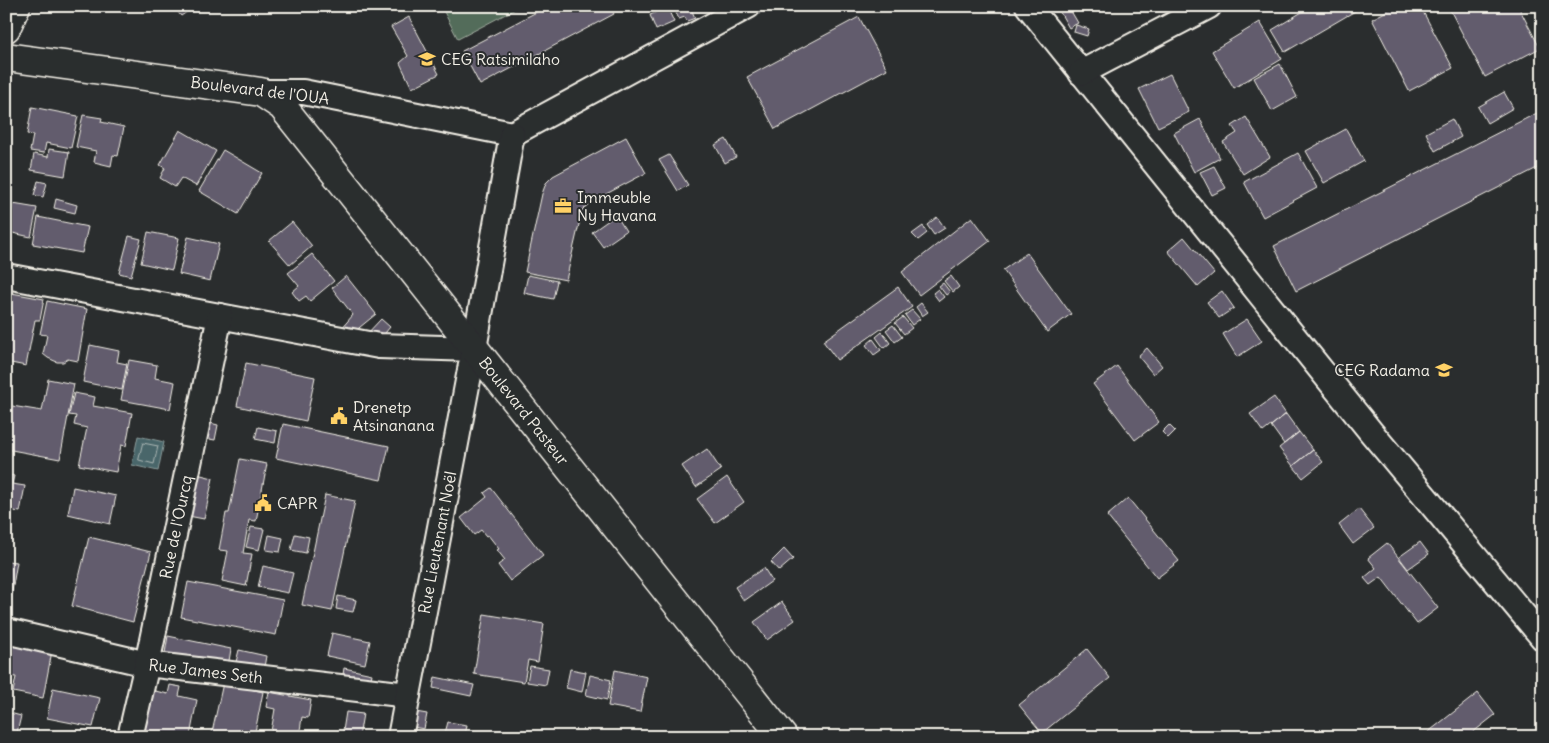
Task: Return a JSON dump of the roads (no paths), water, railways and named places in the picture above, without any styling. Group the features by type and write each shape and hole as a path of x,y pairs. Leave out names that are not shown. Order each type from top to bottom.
{"main road":[{"path":"6,28 16,6"},
{"name":"Boulevard de l'OUA","path":"6,57 262,92"},
{"name":"Boulevard Pasteur","path":"262,92 282,106 783,737"}],"street":[{"path":"512,134 748,6"},
{"path":"1028,6 1364,425 1543,638"},
{"path":"1081,73 1209,6"},
{"name":"Boulevard de l'OUA","path":"262,92 303,92 512,134"},
{"name":"Rue Lieutenant Noël","path":"400,737 474,349 512,134"},
{"path":"6,276 379,346 474,349"},
{"name":"Rue de l'Ourcq","path":"130,737 220,316"},
{"name":"Rue James Seth","path":"6,631 146,664 408,695"}],"water":[{"path":"138,436 164,442 158,471 132,465"}],"place":[{"name":"CEG Ratsimilaho","path":"427,59"},
{"name":"Immeuble Ny Havana","path":"563,206"},
{"name":"CEG Radama","path":"1444,370"},
{"name":"Drenetp Atsinanana","path":"339,416"},
{"name":"CAPR","path":"263,503"}]}
